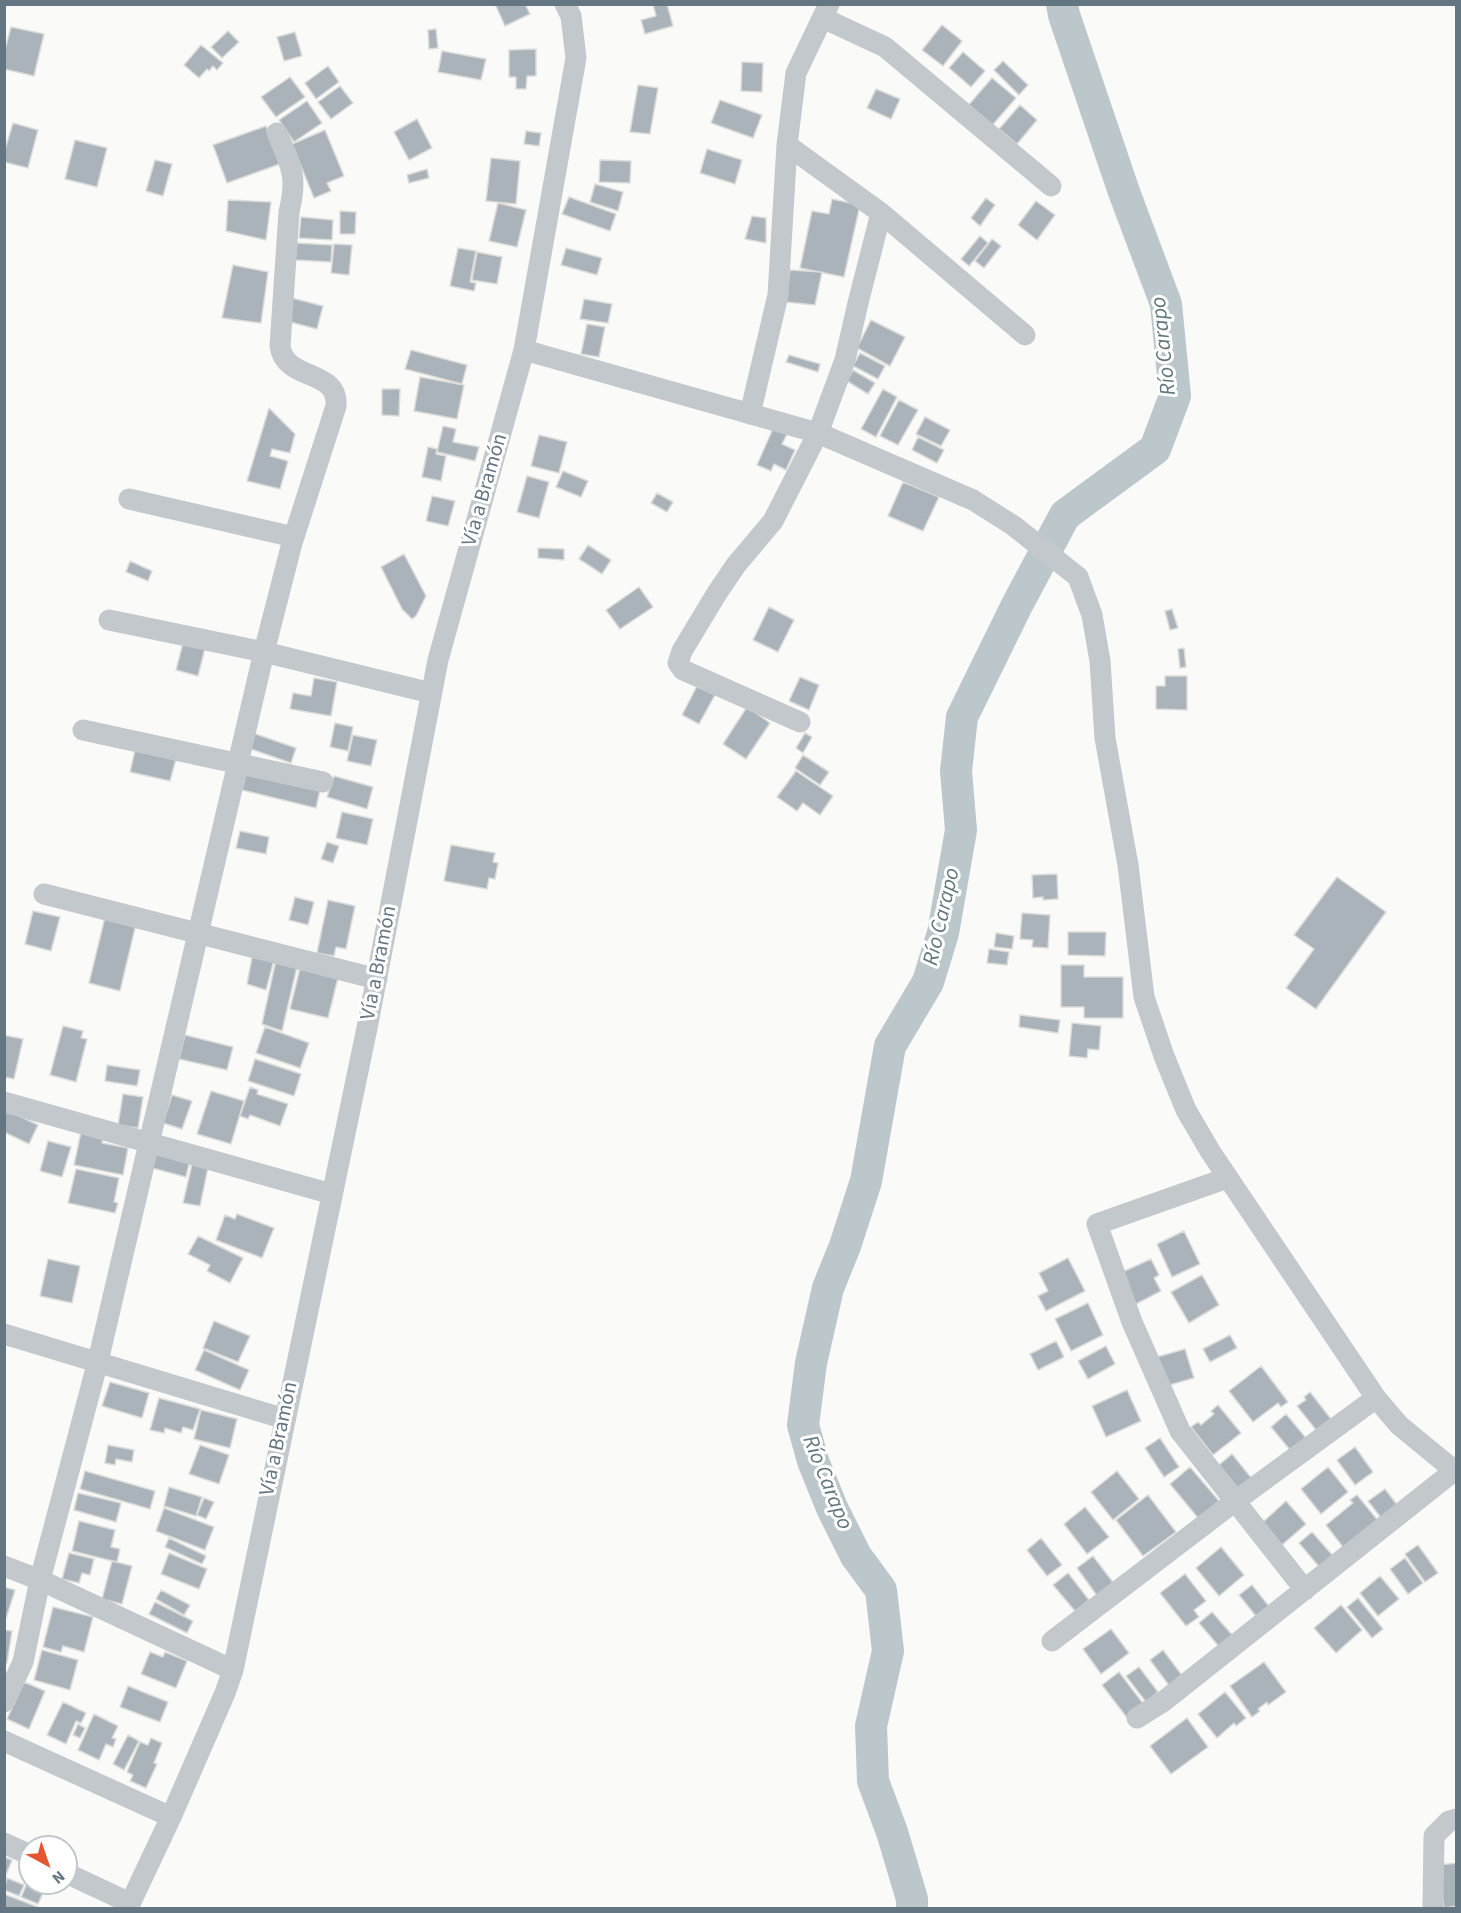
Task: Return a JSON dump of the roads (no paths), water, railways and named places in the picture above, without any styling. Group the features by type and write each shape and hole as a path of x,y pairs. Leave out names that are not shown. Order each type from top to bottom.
{"street":[{"name":"Vía a Bramón","path":"129,1906 171,1817 225,1693 232,1670 377,979 438,660 524,350 576,58 571,16 565,4"},
{"path":"750,414 778,295 787,145 796,73 826,11 885,47 1051,186"},
{"path":"4,1702 23,1662 40,1580 98,1361 264,652 294,537 336,406 336,393 331,386 288,364 281,355 279,346 289,212 294,182 293,169 277,133"},
{"path":"787,145 882,213 1025,335"},
{"path":"800,722 683,670 678,663 682,651 717,593 736,565 773,521 818,433 845,360 882,213"},
{"path":"524,350 818,433 973,500 1014,526 1078,577 1092,615 1100,661 1105,738 1128,865 1144,997 1164,1056 1186,1110 1227,1178 1377,1398 1399,1425 1455,1472 1164,1701 1137,1719"},
{"path":"129,499 294,537"},
{"path":"109,620 264,652 431,693"},
{"path":"83,730 323,782"},
{"path":"44,894 377,979"},
{"path":"4,1102 332,1194"},
{"path":"1227,1178 1097,1224 1132,1322 1180,1431 1305,1590"},
{"path":"4,1334 285,1419"},
{"path":"1052,1641 1234,1502 1377,1398"},
{"path":"4,1566 40,1580 232,1670"},
{"path":"4,1741 171,1817"},
{"path":"1433,1908 1434,1836 1449,1821 1456,1819"},
{"path":"4,1843 18,1849"},
{"path":"78,1879 129,1906"}],"waterway":[{"name":"Río Carapo","path":"912,1908 912,1899 892,1832 873,1781 871,1726 888,1651 881,1590 856,1556 832,1508 813,1461 803,1425 811,1363 828,1288 845,1246 866,1181 890,1046 928,982 943,933 961,830 956,771 962,717 1017,605 1065,515 1155,449 1175,396 1166,304 1124,192 1062,4"}]}
